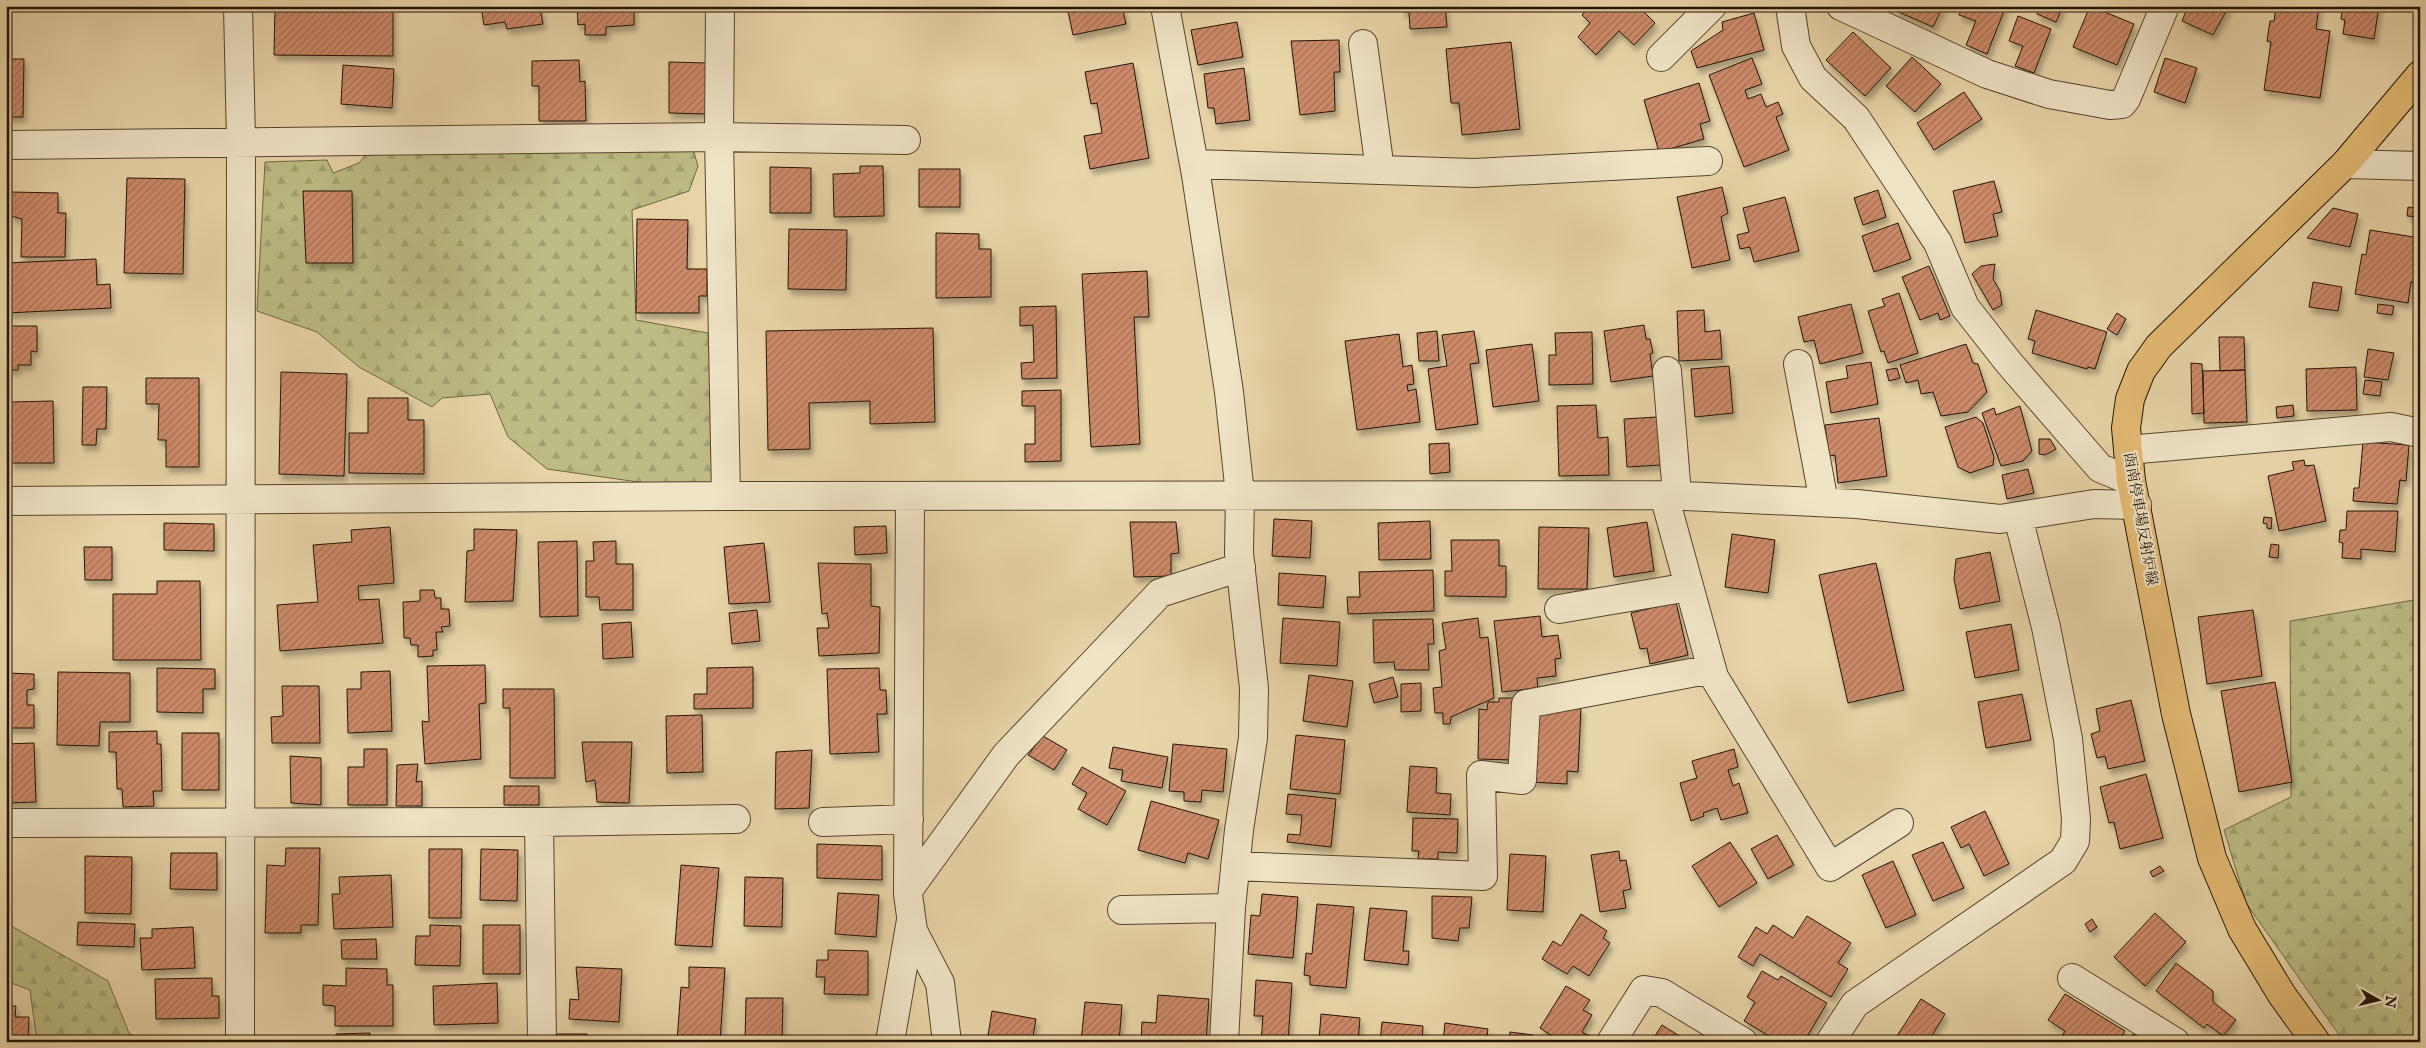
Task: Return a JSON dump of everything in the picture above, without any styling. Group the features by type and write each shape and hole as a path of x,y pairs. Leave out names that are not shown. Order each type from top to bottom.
{"main road":[{"name":"函南停車場反射炉線","path":"2316,1042 2282,995 2242,929 2212,858 2176,714 2134,493 2126,428 2130,399 2141,371 2159,346 2345,164 2420,75"}],"street":[{"path":"238,6 241,142 240,1042"},
{"path":"720,6 719,137 726,496"},
{"path":"1165,6 1194,164 1229,392 1240,494 1241,567 1254,698 1253,738 1231,908 1224,1042"},
{"path":"1661,56 1712,6"},
{"path":"1790,6 1796,46 1813,78 1856,118 1907,195 1938,243 1964,307 2009,363 2100,468 2134,493"},
{"path":"1841,6 1988,74 2049,94 2110,105 2122,104 2126,100 2165,6"},
{"path":"1363,44 1380,170"},
{"path":"6,145 719,137 906,140"},
{"path":"1194,164 1474,173 1708,161"},
{"path":"2345,164 2420,166"},
{"path":"1798,364 1824,502"},
{"path":"1667,371 1670,495 1689,587 1714,677 1830,867 1899,823"},
{"path":"2128,450 2391,427 2420,433"},
{"path":"6,501 240,498 910,497 1240,494 1670,495 1857,504 1977,518 2018,517 2094,504 2134,493"},
{"path":"910,497 909,889 913,931 940,983 947,1042"},
{"path":"1830,1042 1855,1004 2063,861 2075,841 2076,819 2068,739 2046,627 2018,517"},
{"path":"909,889 1006,755 1160,593 1241,567"},
{"path":"1559,609 1689,587"},
{"path":"1235,866 1483,876 1480,775 1522,780 1526,704 1712,669"},
{"path":"6,823 539,822 736,819"},
{"path":"823,822 909,819"},
{"path":"539,822 542,1042"},
{"path":"1122,910 1231,908"},
{"path":"890,1042 911,918"},
{"path":"2072,978 2175,1042"},
{"path":"1610,1042 1644,990 1662,993 1743,1042"}],"green space":[{"path":"371,148 693,149 698,166 689,191 632,210 636,320 708,333 717,489 638,482 547,469 508,437 490,394 442,398 432,407 359,367 317,332 257,311 265,162 327,160 333,173 359,163"},
{"path":"2420,599 2420,1042 2344,1042 2246,903 2224,830 2291,797 2290,621"},
{"path":"6,923 108,981 129,1033 142,1042 37,1042 30,990 6,981"}],"building":[{"path":"275,6 393,6 393,56 274,55"},
{"path":"481,6 540,7 543,24 507,29 505,22 484,25"},
{"path":"577,6 634,6 634,25 606,27 606,35 585,35 585,24 578,25"},
{"path":"1067,6 1122,6 1126,24 1073,35"},
{"path":"1402,6 1445,6 1447,27 1410,29 1409,12 1403,12"},
{"path":"1590,6 1638,6 1655,23 1634,45 1619,31 1596,55 1578,37 1590,23 1582,15"},
{"path":"1896,6 1943,6 1933,27 1894,10"},
{"path":"1963,6 2006,6 1987,54 1966,45 1976,21 1959,15"},
{"path":"2039,6 2063,6 2056,22 2037,14"},
{"path":"2090,6 2134,24 2117,65 2073,47"},
{"path":"2188,6 2229,6 2213,35 2182,21"},
{"path":"2276,6 2319,6 2316,29 2330,31 2320,98 2264,90 2271,42 2267,41 2270,21 2274,21"},
{"path":"2343,6 2379,6 2374,39 2343,34 2345,20 2341,19"},
{"path":"1754,13 1764,50 1697,68 1691,51 1723,30 1722,22"},
{"path":"2018,16 2051,29 2034,73 2015,66 2023,46 2009,41"},
{"path":"1237,22 1243,57 1198,65 1191,30"},
{"path":"1853,32 1891,68 1865,96 1826,60"},
{"path":"1339,40 1340,72 1334,72 1335,111 1300,115 1291,41"},
{"path":"1511,42 1520,129 1462,135 1459,103 1451,103 1446,49"},
{"path":"1912,57 1941,84 1915,112 1886,86"},
{"path":"1752,58 1762,84 1745,90 1748,99 1761,94 1766,107 1778,102 1783,114 1776,117 1789,150 1744,167 1709,75"},
{"path":"2165,58 2197,68 2185,103 2154,92"},
{"path":"6,59 24,59 23,117 6,117"},
{"path":"579,60 580,82 585,81 586,121 539,121 539,86 532,86 532,61"},
{"path":"669,62 708,63 707,114 669,113"},
{"path":"1133,63 1149,158 1090,169 1084,136 1102,133 1097,103 1091,104 1085,72"},
{"path":"343,65 394,69 392,108 341,104"},
{"path":"1244,68 1250,120 1216,124 1214,108 1208,108 1204,74"},
{"path":"1699,83 1710,121 1700,124 1704,139 1659,152 1644,100"},
{"path":"1964,92 1982,119 1934,150 1917,123"},
{"path":"860,166 883,166 884,216 834,217 833,174 860,173"},
{"path":"770,167 811,168 811,213 770,213"},
{"path":"919,169 960,169 960,207 919,207"},
{"path":"127,178 185,179 183,274 124,273"},
{"path":"1994,181 2002,212 1993,214 1998,236 1965,243 1953,191"},
{"path":"1722,187 1728,213 1721,217 1730,260 1692,268 1677,197"},
{"path":"1878,190 1886,217 1863,225 1854,198"},
{"path":"303,191 352,191 353,263 306,263"},
{"path":"11,192 58,193 58,213 66,213 65,257 21,257 22,219 11,216"},
{"path":"1785,197 1799,251 1754,262 1750,247 1740,249 1737,235 1749,232 1743,208"},
{"path":"2408,207 2420,209 2420,217 2407,216"},
{"path":"2333,208 2358,214 2350,247 2307,238"},
{"path":"637,219 688,220 687,269 707,269 707,296 699,296 699,313 636,313"},
{"path":"1898,223 1911,259 1874,272 1862,236"},
{"path":"789,229 847,230 846,290 788,289"},
{"path":"2370,230 2420,238 2420,268 2417,283 2411,282 2408,303 2355,294 2362,254 2366,255"},
{"path":"936,233 979,234 979,249 991,249 991,297 936,298"},
{"path":"96,259 97,285 110,284 111,308 6,313 6,263"},
{"path":"1995,264 1993,279 2000,291 2002,305 1993,310 1972,274 1981,266"},
{"path":"1929,266 1950,316 1940,320 1938,313 1920,320 1902,277"},
{"path":"1147,271 1149,317 1134,317 1140,444 1091,447 1082,274"},
{"path":"2313,282 2342,287 2338,311 2309,307"},
{"path":"1899,293 1918,353 1888,363 1884,351 1881,352 1868,311 1885,306 1882,299"},
{"path":"1851,304 1863,353 1820,364 1814,340 1804,342 1798,317"},
{"path":"2378,304 2394,306 2392,315 2377,313"},
{"path":"1056,306 1057,378 1022,379 1021,363 1034,362 1033,325 1020,326 1020,307"},
{"path":"1704,310 1705,332 1720,330 1722,359 1679,361 1677,311"},
{"path":"2036,310 2107,332 2095,369 2088,367 2087,369 2032,353 2035,341 2028,339"},
{"path":"2117,313 2126,319 2117,335 2107,329"},
{"path":"1644,325 1646,339 1650,339 1653,353 1650,354 1653,376 1611,382 1604,331"},
{"path":"6,326 37,326 37,352 31,351 31,365 18,365 18,370 6,370"},
{"path":"933,328 935,422 870,424 870,401 809,403 810,449 768,450 766,331"},
{"path":"1437,331 1439,361 1419,361 1417,333"},
{"path":"1474,331 1479,363 1470,364 1478,424 1436,430 1428,369 1447,366 1442,335"},
{"path":"1592,332 1593,384 1549,385 1549,355 1556,355 1555,333"},
{"path":"1399,334 1403,367 1412,365 1414,384 1407,385 1408,391 1416,389 1420,422 1357,430 1345,341"},
{"path":"2219,337 2244,337 2245,370 2220,371"},
{"path":"1532,344 1539,401 1493,407 1486,350"},
{"path":"1966,344 1973,363 1978,364 1987,392 1968,412 1941,416 1933,392 1921,394 1918,380 1906,383 1900,365"},
{"path":"2368,349 2394,353 2388,380 2364,377"},
{"path":"1871,362 1878,404 1831,413 1826,382 1848,378 1846,366"},
{"path":"2191,363 2202,364 2204,413 2192,414"},
{"path":"1729,366 1733,413 1695,417 1691,369"},
{"path":"2356,367 2357,410 2307,411 2306,369"},
{"path":"1897,368 1900,378 1889,381 1886,370"},
{"path":"2245,370 2247,422 2204,423 2203,371"},
{"path":"281,372 347,374 344,476 279,474"},
{"path":"146,378 199,378 199,467 166,467 166,440 158,440 159,404 146,404"},
{"path":"2365,380 2382,382 2380,396 2363,394"},
{"path":"83,387 107,387 106,429 97,429 96,445 82,445"},
{"path":"1061,390 1061,461 1025,462 1025,444 1035,444 1035,406 1022,406 1022,391"},
{"path":"368,398 408,398 408,420 424,420 424,474 349,473 349,433 368,433"},
{"path":"53,401 54,463 11,463 10,402"},
{"path":"1596,405 1598,438 1608,437 1609,475 1559,476 1557,406"},
{"path":"2293,405 2294,416 2277,418 2276,407"},
{"path":"2020,406 2032,451 2023,461 2001,466 1982,413 1994,408 1996,415"},
{"path":"1657,417 1661,465 1627,467 1624,419"},
{"path":"1976,417 1983,423 1994,457 1993,465 1970,473 1958,467 1945,427"},
{"path":"1879,418 1887,476 1838,483 1835,455 1829,456 1825,425"},
{"path":"2039,439 2050,439 2056,449 2045,455 2039,454"},
{"path":"2363,442 2409,445 2406,481 2400,480 2397,504 2353,501 2354,488 2359,488"},
{"path":"1449,443 1450,472 1430,474 1429,444"},
{"path":"2304,460 2305,466 2314,465 2326,521 2279,531 2268,476 2294,470 2292,462"},
{"path":"2028,469 2034,493 2007,499 2002,475"},
{"path":"2347,511 2398,511 2395,552 2361,549 2361,559 2342,558 2343,543 2339,542 2340,530 2346,530"},
{"path":"2264,517 2272,518 2271,529 2267,528 2267,524 2263,523"},
{"path":"1274,519 1312,521 1310,558 1272,556"},
{"path":"1430,521 1431,559 1379,560 1378,523"},
{"path":"1130,522 1176,522 1179,553 1171,554 1171,576 1134,577"},
{"path":"1647,522 1654,571 1614,577 1607,528"},
{"path":"164,523 214,524 214,551 164,550"},
{"path":"886,526 887,553 855,555 854,527"},
{"path":"390,527 394,583 358,586 359,600 379,599 383,643 280,651 277,605 318,602 313,545 352,542 351,530"},
{"path":"1539,527 1589,528 1587,589 1538,589"},
{"path":"474,529 517,530 513,601 465,602 467,551 474,550"},
{"path":"1732,534 1775,540 1768,593 1725,587"},
{"path":"1451,540 1499,540 1499,566 1506,566 1506,597 1445,596 1445,571 1452,571"},
{"path":"577,541 578,616 540,617 538,542"},
{"path":"616,541 616,564 633,564 633,610 600,610 599,597 586,597 586,561 594,561 593,542"},
{"path":"764,543 770,602 729,604 724,547"},
{"path":"2271,544 2279,545 2278,558 2269,557"},
{"path":"84,547 112,547 112,580 85,580"},
{"path":"1990,552 2000,601 1960,609 1954,579 1956,559"},
{"path":"818,563 871,564 871,606 880,607 879,653 819,656 817,628 829,628 827,613 822,614"},
{"path":"1876,563 1904,690 1848,703 1819,575"},
{"path":"1433,570 1434,611 1348,614 1347,597 1360,597 1359,572"},
{"path":"1279,573 1326,576 1323,608 1278,605"},
{"path":"157,581 200,581 201,660 113,660 113,594 157,594"},
{"path":"420,590 434,590 435,598 441,598 441,609 449,609 450,626 441,627 443,632 436,632 437,650 433,650 433,656 418,657 418,645 411,645 410,638 404,638 403,602 420,601"},
{"path":"1676,602 1688,655 1650,664 1647,648 1640,649 1631,613"},
{"path":"757,610 760,641 732,644 729,613"},
{"path":"2253,610 2262,676 2207,684 2198,617"},
{"path":"1540,616 1542,637 1558,635 1561,658 1555,659 1556,676 1537,678 1538,688 1502,692 1494,621"},
{"path":"1283,618 1340,622 1337,666 1280,663"},
{"path":"1478,618 1480,638 1488,637 1494,698 1451,717 1450,724 1443,724 1443,713 1435,713 1433,688 1442,687 1439,651 1446,649 1442,623"},
{"path":"1433,619 1434,644 1428,644 1429,670 1395,670 1394,662 1374,663 1373,620"},
{"path":"631,622 633,657 603,659 602,624"},
{"path":"2011,624 2019,670 1975,678 1966,632"},
{"path":"485,665 486,703 479,704 481,759 425,764 422,721 429,722 427,666"},
{"path":"753,667 753,708 694,709 694,694 707,694 707,668"},
{"path":"157,668 215,669 215,689 203,689 203,713 157,712"},
{"path":"879,668 880,690 886,690 887,714 877,714 879,752 830,754 827,669"},
{"path":"390,671 392,731 348,733 347,689 361,689 361,672"},
{"path":"58,672 130,673 130,722 100,722 99,746 57,745"},
{"path":"6,673 34,674 34,689 27,690 27,705 34,705 34,728 6,728"},
{"path":"1309,675 1353,681 1347,727 1303,721"},
{"path":"1393,677 1398,697 1374,703 1369,684"},
{"path":"2275,682 2292,782 2239,792 2221,691"},
{"path":"1421,683 1421,711 1401,712 1401,684"},
{"path":"282,686 319,686 320,743 272,743 271,717 283,716"},
{"path":"503,689 554,689 555,778 510,778 510,708 503,708"},
{"path":"2022,694 2031,740 1986,748 1978,702"},
{"path":"1499,698 1516,698 1514,760 1478,759 1479,709 1487,710 1488,702 1499,702"},
{"path":"2131,700 2145,761 2108,769 2105,756 2097,758 2091,734 2100,731 2096,709"},
{"path":"1554,707 1581,708 1578,772 1567,771 1567,784 1531,782 1535,710"},
{"path":"702,715 703,772 667,773 666,716"},
{"path":"157,731 157,744 161,744 162,791 153,791 154,806 123,807 122,789 117,789 116,752 109,752 109,732"},
{"path":"182,733 219,733 219,790 182,790"},
{"path":"1296,735 1345,740 1340,794 1290,789"},
{"path":"1043,736 1067,750 1054,770 1028,755"},
{"path":"582,742 632,742 629,803 597,802 595,780 586,782"},
{"path":"34,743 36,802 6,803 6,744"},
{"path":"1173,744 1227,749 1223,792 1202,790 1201,802 1184,801 1184,792 1169,791"},
{"path":"1113,747 1168,757 1162,788 1121,781 1123,770 1109,768"},
{"path":"364,749 387,749 387,805 348,805 348,767 364,767"},
{"path":"1734,749 1738,767 1728,770 1733,786 1739,783 1748,813 1721,820 1717,808 1703,813 1704,816 1691,821 1680,783 1697,778 1692,761"},
{"path":"812,750 809,808 775,809 776,752"},
{"path":"290,756 321,758 321,805 291,803"},
{"path":"418,764 416,782 422,781 422,806 396,806 397,765"},
{"path":"1410,766 1437,768 1436,793 1451,794 1450,815 1407,812"},
{"path":"1082,767 1126,791 1107,825 1078,809 1087,793 1072,784"},
{"path":"2146,774 2163,838 2120,849 2114,822 2109,823 2100,787"},
{"path":"504,786 539,786 539,805 504,805"},
{"path":"1288,794 1336,799 1331,847 1287,842 1288,834 1300,835 1302,815 1286,814"},
{"path":"1151,801 1219,820 1208,859 1188,853 1185,863 1138,850"},
{"path":"1985,811 2009,864 1984,876 1969,844 1961,848 1951,827"},
{"path":"1413,818 1458,819 1457,853 1438,852 1438,859 1418,859 1419,851 1412,851"},
{"path":"1777,835 1794,865 1768,879 1751,849"},
{"path":"1730,842 1757,883 1719,907 1692,866"},
{"path":"1943,842 1964,888 1933,901 1912,855"},
{"path":"817,844 882,846 882,880 817,878"},
{"path":"286,848 320,848 318,925 301,925 301,933 265,933 267,865 285,866"},
{"path":"429,849 462,849 461,918 429,918"},
{"path":"481,849 518,850 517,901 480,900"},
{"path":"1619,851 1620,861 1626,860 1631,889 1623,891 1626,908 1600,912 1591,855"},
{"path":"171,853 217,853 217,890 170,889"},
{"path":"1510,854 1546,856 1543,912 1507,910"},
{"path":"85,856 132,857 131,914 85,913"},
{"path":"1893,861 1916,915 1886,928 1862,875"},
{"path":"681,865 719,868 712,947 675,945"},
{"path":"2160,866 2164,871 2153,877 2150,872"},
{"path":"391,875 393,927 334,929 332,894 340,894 339,877"},
{"path":"745,877 783,878 782,927 744,926"},
{"path":"838,893 879,895 876,937 835,934"},
{"path":"1262,894 1298,897 1293,958 1248,954 1251,915 1260,916"},
{"path":"1432,896 1472,897 1469,928 1460,928 1458,941 1432,938"},
{"path":"1317,904 1354,907 1346,988 1310,985 1310,976 1304,975 1306,953 1312,954"},
{"path":"1370,908 1407,911 1403,951 1409,951 1408,965 1364,960"},
{"path":"2155,913 2186,942 2145,986 2114,957"},
{"path":"1581,914 1607,931 1603,938 1610,943 1589,976 1573,966 1567,974 1542,959 1553,941 1561,946"},
{"path":"1807,916 1851,943 1838,963 1848,969 1831,997 1760,954 1753,966 1738,957 1756,927 1767,934 1773,925 1793,938"},
{"path":"2092,919 2097,927 2090,932 2085,924"},
{"path":"78,922 135,924 134,947 77,945"},
{"path":"430,925 461,926 460,966 415,965 416,936 430,936"},
{"path":"483,925 520,925 520,974 483,974"},
{"path":"193,927 195,968 142,970 140,938 152,938 152,929"},
{"path":"376,939 377,959 342,959 341,940"},
{"path":"828,950 868,951 868,995 824,994 825,977 816,977 817,960 828,960"},
{"path":"2176,963 2213,991 2213,1002 2236,1020 2223,1036 2207,1024 2204,1028 2156,991"},
{"path":"576,967 622,969 619,1022 569,1019 570,999 579,1000"},
{"path":"689,967 725,968 720,1042 677,1042 681,987 689,988"},
{"path":"346,968 387,969 387,985 393,985 393,1026 335,1026 335,1006 323,1005 323,985 346,986"},
{"path":"1762,971 1778,980 1781,976 1827,1003 1804,1042 1779,1042 1744,1021 1755,1002 1747,997"},
{"path":"212,978 212,996 219,996 219,1018 156,1019 155,979"},
{"path":"1256,980 1292,983 1288,1042 1261,1042 1263,1016 1254,1016"},
{"path":"497,983 498,1023 434,1025 433,986"},
{"path":"1566,986 1590,1000 1583,1010 1592,1015 1582,1032 1591,1037 1588,1042 1561,1042 1540,1028"},
{"path":"2065,994 2125,1031 2118,1042 2059,1042 2065,1031 2048,1020"},
{"path":"1158,995 1209,999 1206,1042 1141,1042 1142,1022 1156,1023"},
{"path":"746,998 783,998 782,1042 745,1042"},
{"path":"1921,999 1945,1014 1928,1042 1893,1042"},
{"path":"1085,1002 1122,1005 1119,1042 1081,1042"},
{"path":"6,1006 16,1006 15,1017 29,1017 28,1042 6,1042"},
{"path":"992,1011 1036,1019 1032,1042 987,1042"},
{"path":"1321,1014 1360,1018 1358,1042 1307,1042 1307,1040 1319,1041"},
{"path":"1382,1022 1423,1026 1422,1042 1380,1042"},
{"path":"1445,1023 1488,1029 1486,1042 1443,1042"},
{"path":"1662,1025 1689,1042 1651,1042"},
{"path":"1510,1032 1533,1035 1532,1042 1509,1042"},
{"path":"370,1033 370,1042 336,1042 336,1034"},
{"path":"2134,1033 2148,1042 2129,1042"},
{"path":"557,1034 587,1034 587,1042 557,1042"},
{"path":"457,1038 501,1039 501,1042 457,1042"}]}
